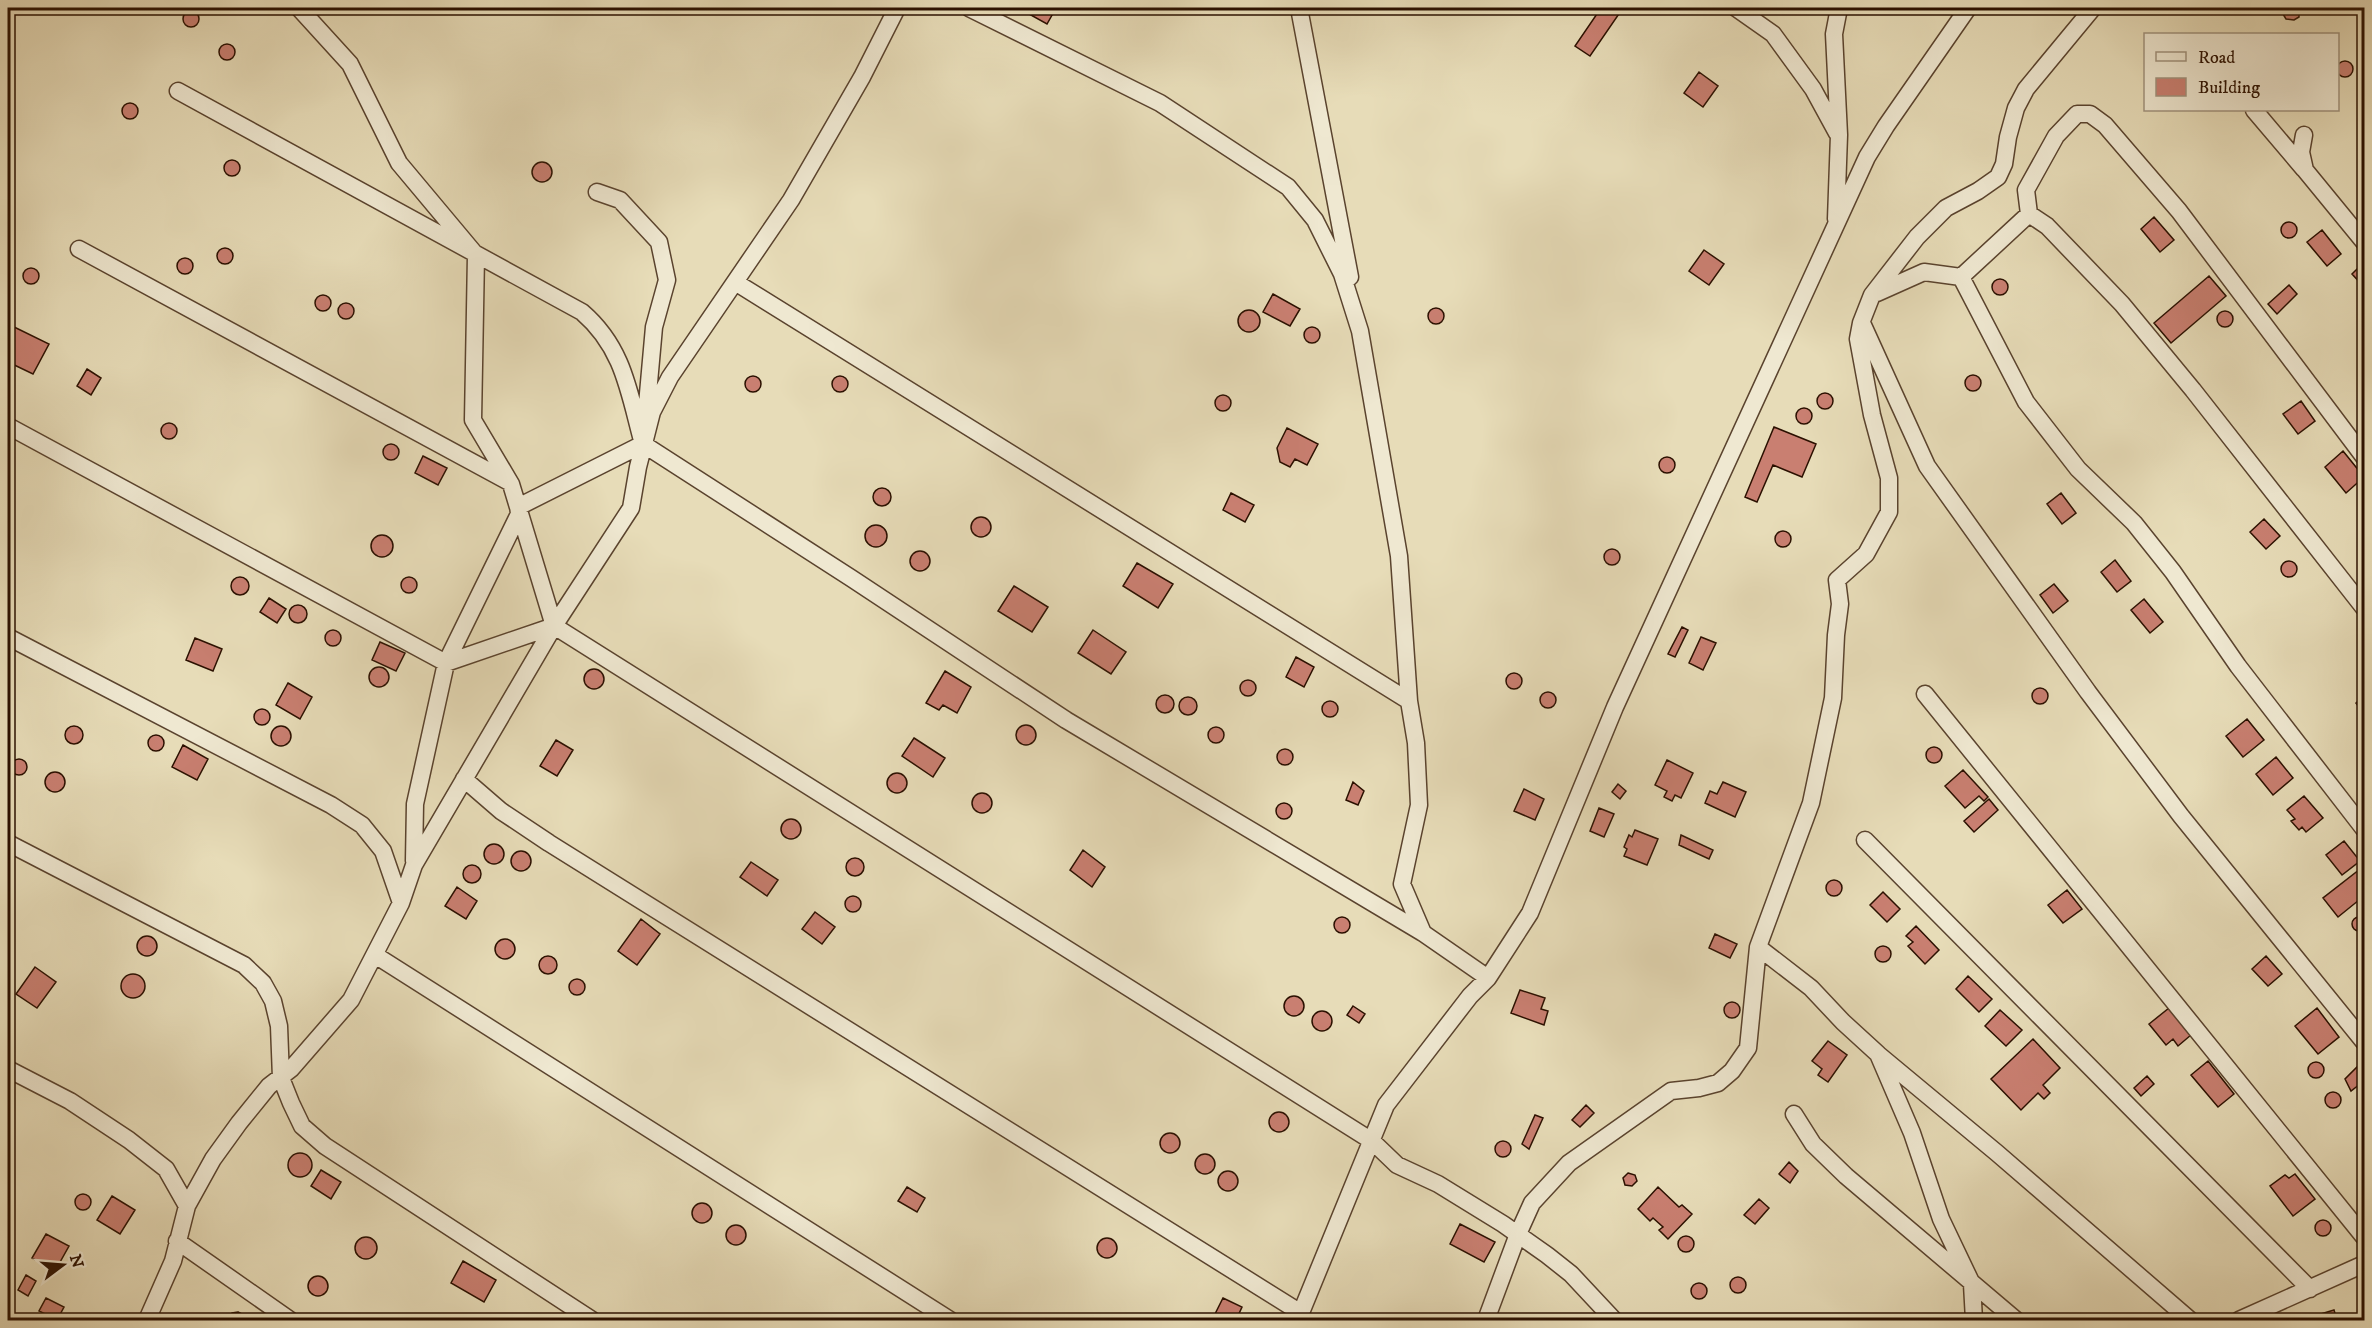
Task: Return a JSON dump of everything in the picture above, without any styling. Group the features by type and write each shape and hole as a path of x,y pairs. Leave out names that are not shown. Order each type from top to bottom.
{"street":[{"path":"300,8 350,64 399,163 476,255 473,420 518,498 519,514 446,663 416,804 414,865"},
{"path":"147,1320 173,1262 187,1206 213,1159 269,1086 281,1078 351,1000 401,903 414,865 554,626 631,508 652,412 670,377 791,200 862,77 897,8"},
{"path":"969,8 1160,103 1288,187 1315,220 1341,274 1360,331"},
{"path":"1299,8 1360,331 1399,556 1409,701 1416,743 1419,805 1402,884 1423,933"},
{"path":"1736,8 1773,34 1813,88 1839,135"},
{"path":"1836,226 1839,135 1834,34 1839,8"},
{"path":"464,779 501,811 549,843 1300,1317 1386,1105 1470,996 1488,978 1530,913 1616,707 1873,147 1968,8"},
{"path":"1486,1320 1532,1203 1569,1163 1671,1091 1718,1083 1732,1071 1748,1048 1758,947 1811,803 1833,698 1840,604 1837,579 1866,554 1889,512 1888,478 1861,360 1858,339 1861,322 1872,295 1917,237 1946,208 1998,177 2004,164 2008,136 2016,108 2026,89 2093,8"},
{"path":"178,91 582,312 598,326 615,350 644,444 1066,720 1423,933 1488,978"},
{"path":"2255,111 2364,242"},
{"path":"2364,457 2179,211 2105,125 2090,114 2077,114 2056,136 2026,190 2029,214 2047,226 2122,304 2193,390 2364,608"},
{"path":"2304,135 2301,152 2305,170"},
{"path":"597,192 620,200 659,242 668,280 654,327 644,444"},
{"path":"1961,277 2029,214"},
{"path":"79,249 511,484"},
{"path":"1872,295 1924,272 1961,277"},
{"path":"1961,277 2026,402 2078,469 2134,522 2238,666 2364,829"},
{"path":"735,282 1409,701"},
{"path":"1861,322 1927,466 2088,692 2174,806 2364,1042"},
{"path":"8,426 446,663 554,626"},
{"path":"518,507 644,444"},
{"path":"518,507 554,626 1372,1141 1397,1165 1438,1184 1518,1234 1571,1274 1614,1320"},
{"path":"8,637 331,804 362,825 383,851 401,903"},
{"path":"1925,694 2364,1237"},
{"path":"1865,840 2310,1289"},
{"path":"8,843 244,965 262,983 273,1000 279,1026 281,1078 302,1126 325,1146 592,1320"},
{"path":"1758,947 1811,988 1878,1054 1997,1153 2190,1320"},
{"path":"375,955 950,1320"},
{"path":"1878,1054 1912,1133 1941,1219 1972,1284 1974,1320"},
{"path":"8,1069 70,1101 129,1140 166,1169 187,1206"},
{"path":"1794,1114 1813,1144 1846,1176 2016,1320"},
{"path":"177,1241 290,1320"},
{"path":"2239,1320 2364,1264"}],"building":[{"path":"1033,8 1056,8 1047,24 1029,14"},
{"path":"1601,8 1623,8 1590,56 1575,46"},
{"path":"2284,8 2299,8 2299,17 2294,20 2286,19 2283,14"},
{"path":"191,11 199,19 191,27 183,19"},
{"path":"227,44 235,52 227,60 219,52"},
{"path":"2342,61 2348,61 2353,66 2353,72 2348,77 2339,75 2339,63"},
{"path":"1699,72 1718,86 1703,107 1684,93"},
{"path":"130,103 138,111 130,119 122,111"},
{"path":"232,160 240,168 232,176 224,168"},
{"path":"542,162 549,165 552,172 549,179 542,182 535,179 532,172 535,165"},
{"path":"2154,217 2174,240 2160,252 2141,229"},
{"path":"2289,222 2295,224 2297,230 2295,236 2289,238 2283,236 2281,230 2283,224"},
{"path":"2322,230 2341,254 2327,266 2307,242"},
{"path":"225,248 233,256 225,264 217,256"},
{"path":"1704,250 1724,264 1709,285 1689,271"},
{"path":"185,258 193,266 185,274 177,266"},
{"path":"31,268 39,276 31,284 23,276"},
{"path":"2358,268 2364,275 2364,287 2352,274"},
{"path":"2209,276 2226,296 2171,343 2154,323"},
{"path":"2000,279 2006,281 2008,287 2006,293 2000,295 1994,293 1992,287 1994,281"},
{"path":"2289,285 2297,294 2277,314 2268,304"},
{"path":"1273,294 1300,309 1290,326 1263,312"},
{"path":"320,295 326,295 331,303 329,309 320,311 315,306 315,300"},
{"path":"346,303 352,305 354,311 352,317 346,319 340,317 338,311 340,305"},
{"path":"1436,308 1442,310 1444,316 1442,322 1436,324 1430,322 1428,316 1430,310"},
{"path":"1245,310 1253,310 1260,317 1260,325 1253,332 1245,332 1238,325 1238,317"},
{"path":"2225,311 2231,313 2233,319 2231,325 2225,327 2219,325 2217,319 2219,313"},
{"path":"8,324 49,344 33,374 8,362"},
{"path":"1312,327 1318,329 1320,335 1318,341 1312,343 1306,341 1304,335 1306,329"},
{"path":"87,369 101,378 91,395 77,386"},
{"path":"1973,375 1979,377 1981,383 1979,389 1973,391 1967,389 1965,383 1967,377"},
{"path":"753,376 761,384 753,392 745,384"},
{"path":"840,376 848,384 840,392 832,384"},
{"path":"1825,393 1831,395 1833,401 1831,407 1825,409 1819,407 1817,401 1819,395"},
{"path":"1223,395 1229,397 1231,403 1229,409 1223,411 1217,409 1215,403 1217,397"},
{"path":"2301,401 2315,421 2298,434 2283,414"},
{"path":"1804,408 1810,410 1812,416 1810,422 1804,424 1798,422 1796,416 1798,410"},
{"path":"169,423 177,431 169,439 161,431"},
{"path":"1774,427 1816,444 1802,477 1773,465 1757,502 1745,497"},
{"path":"1287,428 1318,444 1307,465 1295,459 1290,467 1280,462 1277,448"},
{"path":"391,444 399,452 391,460 383,452"},
{"path":"2343,451 2364,477 2346,493 2325,467"},
{"path":"423,456 447,468 438,485 415,473"},
{"path":"1667,457 1673,459 1675,465 1673,471 1667,473 1661,471 1659,465 1661,459"},
{"path":"882,488 888,491 891,497 888,503 882,506 876,503 873,497 876,491"},
{"path":"1231,493 1254,505 1245,522 1223,510"},
{"path":"2061,493 2076,513 2062,524 2047,504"},
{"path":"981,517 988,520 991,527 988,534 981,537 974,534 971,527 974,520"},
{"path":"2264,519 2280,536 2266,549 2250,532"},
{"path":"876,525 884,528 887,536 884,544 876,547 868,544 865,536 868,528"},
{"path":"1783,531 1789,533 1791,539 1789,545 1783,547 1777,545 1775,539 1777,533"},
{"path":"382,535 392,542 393,546 386,556 382,557 372,550 371,546 378,536"},
{"path":"1612,549 1618,551 1620,557 1618,563 1612,565 1606,563 1604,557 1606,551"},
{"path":"920,551 927,554 930,561 927,568 920,571 913,568 910,561 913,554"},
{"path":"2115,560 2131,581 2117,592 2101,572"},
{"path":"2289,561 2295,563 2297,569 2295,575 2289,577 2283,575 2281,569 2283,563"},
{"path":"1137,563 1173,584 1158,608 1123,586"},
{"path":"240,577 246,580 249,586 246,592 240,595 234,592 231,586 234,580"},
{"path":"406,577 412,577 417,585 415,591 406,593 401,588 401,582"},
{"path":"2054,584 2068,601 2053,613 2040,595"},
{"path":"1014,586 1048,607 1032,632 998,611"},
{"path":"269,598 286,609 277,623 260,612"},
{"path":"2144,599 2163,622 2150,633 2131,610"},
{"path":"294,605 302,605 307,610 305,621 294,623 289,618 289,610"},
{"path":"1682,627 1688,630 1675,657 1668,654"},
{"path":"333,630 341,638 333,646 325,638"},
{"path":"1093,630 1126,652 1111,674 1078,653"},
{"path":"1701,637 1716,643 1703,670 1689,663"},
{"path":"195,638 222,649 213,671 186,660"},
{"path":"380,642 405,653 396,671 372,660"},
{"path":"1296,657 1314,667 1304,687 1286,677"},
{"path":"379,667 386,670 389,677 386,684 379,687 372,684 369,677 372,670"},
{"path":"594,669 601,672 604,679 601,686 594,689 587,686 584,679 587,672"},
{"path":"945,671 971,687 957,713 943,705 939,710 926,703"},
{"path":"1514,673 1520,675 1522,681 1520,687 1514,689 1508,687 1506,681 1508,675"},
{"path":"1248,680 1254,682 1256,688 1254,694 1248,696 1242,694 1240,688 1242,682"},
{"path":"288,683 312,697 300,719 276,705"},
{"path":"2040,688 2046,690 2048,696 2046,702 2040,704 2034,702 2032,696 2034,690"},
{"path":"1548,692 1554,694 1556,700 1554,706 1548,708 1542,706 1540,700 1542,694"},
{"path":"1161,695 1169,695 1174,700 1172,711 1161,713 1156,708 1156,700"},
{"path":"2364,695 2364,714 2356,703"},
{"path":"1188,697 1194,700 1197,706 1194,712 1188,715 1182,712 1179,706 1182,700"},
{"path":"1330,701 1336,703 1338,709 1336,715 1330,717 1324,715 1322,709 1324,703"},
{"path":"259,709 265,709 270,717 268,723 259,725 254,720 254,714"},
{"path":"2247,719 2264,740 2243,757 2226,736"},
{"path":"1026,725 1033,728 1036,735 1033,742 1026,745 1019,742 1016,735 1019,728"},
{"path":"70,726 78,726 83,731 81,742 70,744 65,739 65,731"},
{"path":"281,726 288,729 291,736 288,743 281,746 274,743 271,736 274,729"},
{"path":"1216,727 1222,729 1224,735 1222,741 1216,743 1210,741 1208,735 1210,729"},
{"path":"153,735 159,735 164,743 162,749 153,751 148,746 148,740"},
{"path":"914,738 945,758 933,777 902,756"},
{"path":"556,740 573,750 557,776 540,766"},
{"path":"183,745 208,759 197,780 172,767"},
{"path":"1934,747 1940,749 1942,755 1940,761 1934,763 1928,761 1926,755 1928,749"},
{"path":"1285,749 1291,751 1293,757 1291,763 1285,765 1279,763 1277,757 1279,751"},
{"path":"2276,757 2293,778 2273,795 2256,774"},
{"path":"19,759 27,767 19,775 11,767"},
{"path":"1667,760 1693,773 1681,798 1675,795 1672,801 1664,797 1667,791 1655,785"},
{"path":"1963,770 1988,797 1984,801 1979,796 1965,808 1945,786"},
{"path":"55,772 62,775 65,782 62,789 55,792 48,789 45,782 48,775"},
{"path":"897,773 904,776 907,783 904,790 897,793 890,790 887,783 890,776"},
{"path":"1353,782 1364,791 1358,805 1346,800"},
{"path":"1723,782 1746,792 1735,817 1705,803 1710,791 1717,794"},
{"path":"1618,784 1626,791 1620,799 1612,792"},
{"path":"1524,789 1544,799 1535,820 1514,811"},
{"path":"978,793 986,793 992,799 992,807 986,813 978,813 972,807 972,799"},
{"path":"2304,796 2323,818 2306,832 2302,827 2299,830 2291,821 2295,819 2287,810"},
{"path":"1989,799 1998,810 1974,832 1964,821"},
{"path":"1284,803 1290,805 1292,811 1290,817 1284,819 1278,817 1276,811 1278,805"},
{"path":"1599,808 1614,814 1604,837 1590,831"},
{"path":"791,819 798,822 801,829 798,836 791,839 784,836 781,829 784,822"},
{"path":"1635,830 1658,839 1647,865 1624,856 1627,849 1624,847 1629,835 1632,837"},
{"path":"1681,835 1713,850 1709,859 1679,845"},
{"path":"2344,841 2360,861 2342,875 2326,855"},
{"path":"494,844 501,847 504,854 501,861 494,864 487,861 484,854 487,847"},
{"path":"1083,850 1105,867 1092,887 1070,870"},
{"path":"521,851 528,854 531,861 528,868 521,871 514,868 511,861 514,854"},
{"path":"851,858 859,858 864,863 862,874 851,876 846,871 846,863"},
{"path":"751,862 778,880 767,896 740,877"},
{"path":"472,865 478,868 481,874 478,880 472,883 466,880 463,874 466,868"},
{"path":"2364,866 2364,896 2338,917 2323,898"},
{"path":"1831,880 1837,880 1842,888 1840,894 1831,896 1826,891 1826,885"},
{"path":"457,887 477,901 466,919 445,906"},
{"path":"2067,890 2082,909 2063,923 2048,905"},
{"path":"1883,892 1900,909 1887,922 1870,905"},
{"path":"850,896 856,896 861,904 859,910 850,912 845,907 845,901"},
{"path":"815,912 835,927 822,944 802,929"},
{"path":"1342,917 1348,919 1350,925 1348,931 1342,933 1336,931 1334,925 1336,919"},
{"path":"2356,917 2362,917 2366,924 2362,931 2356,931 2352,927 2352,921"},
{"path":"641,919 660,934 637,965 618,951"},
{"path":"1916,926 1939,950 1925,964 1908,946 1913,942 1906,936"},
{"path":"1715,934 1737,944 1730,958 1709,948"},
{"path":"147,936 154,939 157,946 154,953 147,956 140,953 137,946 140,939"},
{"path":"505,939 512,942 515,949 512,956 505,959 498,956 495,949 498,942"},
{"path":"1880,946 1886,946 1891,954 1889,960 1880,962 1875,957 1875,951"},
{"path":"544,956 552,956 557,961 555,972 544,974 539,969 539,961"},
{"path":"2266,956 2282,974 2268,986 2252,969"},
{"path":"35,967 56,982 37,1008 16,994"},
{"path":"133,974 138,975 144,981 144,991 138,997 133,998 128,997 122,991 121,986 122,981 128,975"},
{"path":"1968,976 1992,999 1979,1012 1956,989"},
{"path":"577,979 585,987 577,995 569,987"},
{"path":"1520,990 1545,998 1541,1009 1548,1011 1544,1025 1511,1013"},
{"path":"1294,996 1301,999 1304,1006 1301,1013 1294,1016 1287,1013 1284,1006 1287,999"},
{"path":"1732,1002 1738,1004 1740,1010 1738,1016 1732,1018 1726,1016 1724,1010 1726,1004"},
{"path":"1353,1006 1365,1014 1359,1023 1347,1015"},
{"path":"2169,1008 2191,1035 2178,1046 2173,1039 2166,1045 2149,1024"},
{"path":"2317,1008 2339,1037 2318,1054 2295,1026"},
{"path":"2000,1010 2022,1030 2006,1046 1985,1026"},
{"path":"1322,1011 1329,1014 1332,1021 1329,1028 1322,1031 1315,1028 1312,1021 1315,1014"},
{"path":"2033,1039 2060,1068 2043,1085 2050,1093 2044,1099 2038,1093 2021,1110 1991,1079"},
{"path":"1828,1041 1847,1055 1828,1082 1818,1075 1822,1069 1812,1061"},
{"path":"2208,1061 2234,1094 2218,1107 2191,1075"},
{"path":"2316,1062 2322,1064 2324,1070 2322,1076 2316,1078 2310,1076 2308,1070 2310,1064"},
{"path":"2362,1062 2364,1090 2360,1084 2351,1091 2345,1079"},
{"path":"2147,1076 2154,1084 2141,1096 2134,1088"},
{"path":"2333,1092 2339,1094 2341,1100 2339,1106 2333,1108 2327,1106 2325,1100 2327,1094"},
{"path":"1586,1105 1594,1113 1580,1127 1572,1120"},
{"path":"1279,1112 1286,1115 1289,1122 1286,1129 1279,1132 1272,1129 1269,1122 1272,1115"},
{"path":"1535,1115 1543,1118 1529,1149 1522,1144"},
{"path":"1170,1133 1177,1136 1180,1143 1177,1150 1170,1153 1163,1150 1160,1143 1163,1136"},
{"path":"1503,1141 1509,1143 1511,1149 1509,1155 1503,1157 1497,1155 1495,1149 1497,1143"},
{"path":"300,1153 308,1157 312,1165 308,1173 300,1177 292,1173 288,1165 292,1157"},
{"path":"1205,1154 1212,1157 1215,1164 1212,1171 1205,1174 1198,1171 1195,1164 1198,1157"},
{"path":"1789,1162 1798,1171 1790,1183 1779,1174"},
{"path":"321,1170 341,1182 331,1199 311,1186"},
{"path":"1228,1171 1235,1174 1238,1181 1235,1188 1228,1191 1221,1188 1218,1181 1221,1174"},
{"path":"1628,1173 1635,1175 1637,1181 1632,1186 1625,1185 1623,1178"},
{"path":"2295,1174 2315,1199 2293,1216 2270,1186 2285,1175 2289,1178"},
{"path":"907,1187 925,1198 917,1212 898,1201"},
{"path":"1658,1187 1679,1207 1682,1205 1692,1214 1668,1239 1659,1230 1663,1227 1653,1218 1650,1221 1638,1209"},
{"path":"83,1194 91,1202 83,1210 75,1202"},
{"path":"112,1196 135,1210 120,1234 97,1220"},
{"path":"1759,1199 1769,1208 1755,1224 1744,1215"},
{"path":"702,1203 709,1206 712,1213 709,1220 702,1223 695,1220 692,1213 695,1206"},
{"path":"2323,1220 2329,1222 2331,1228 2329,1234 2323,1236 2317,1234 2315,1228 2317,1222"},
{"path":"1460,1224 1495,1242 1484,1262 1450,1244"},
{"path":"736,1225 743,1228 746,1235 743,1242 736,1245 729,1242 726,1235 729,1228"},
{"path":"46,1234 69,1246 55,1271 32,1258"},
{"path":"1686,1236 1692,1238 1694,1244 1692,1250 1686,1252 1680,1250 1678,1244 1680,1238"},
{"path":"366,1237 374,1240 377,1248 374,1256 366,1259 358,1256 355,1248 358,1240"},
{"path":"1107,1238 1114,1241 1117,1248 1114,1255 1107,1258 1100,1255 1097,1248 1100,1241"},
{"path":"463,1261 496,1280 484,1302 451,1283"},
{"path":"26,1275 36,1281 28,1296 18,1290"},
{"path":"318,1276 325,1279 328,1286 325,1293 318,1296 311,1293 308,1286 311,1279"},
{"path":"1738,1277 1744,1279 1746,1285 1744,1291 1738,1293 1732,1291 1730,1285 1732,1279"},
{"path":"1699,1283 1705,1285 1707,1291 1705,1297 1699,1299 1693,1297 1691,1291 1693,1285"},
{"path":"46,1298 64,1307 57,1320 39,1311"},
{"path":"1223,1298 1242,1307 1236,1320 1212,1320"},
{"path":"2334,1310 2337,1320 2304,1320 2304,1319"},
{"path":"238,1312 247,1320 228,1320 232,1313"}]}
